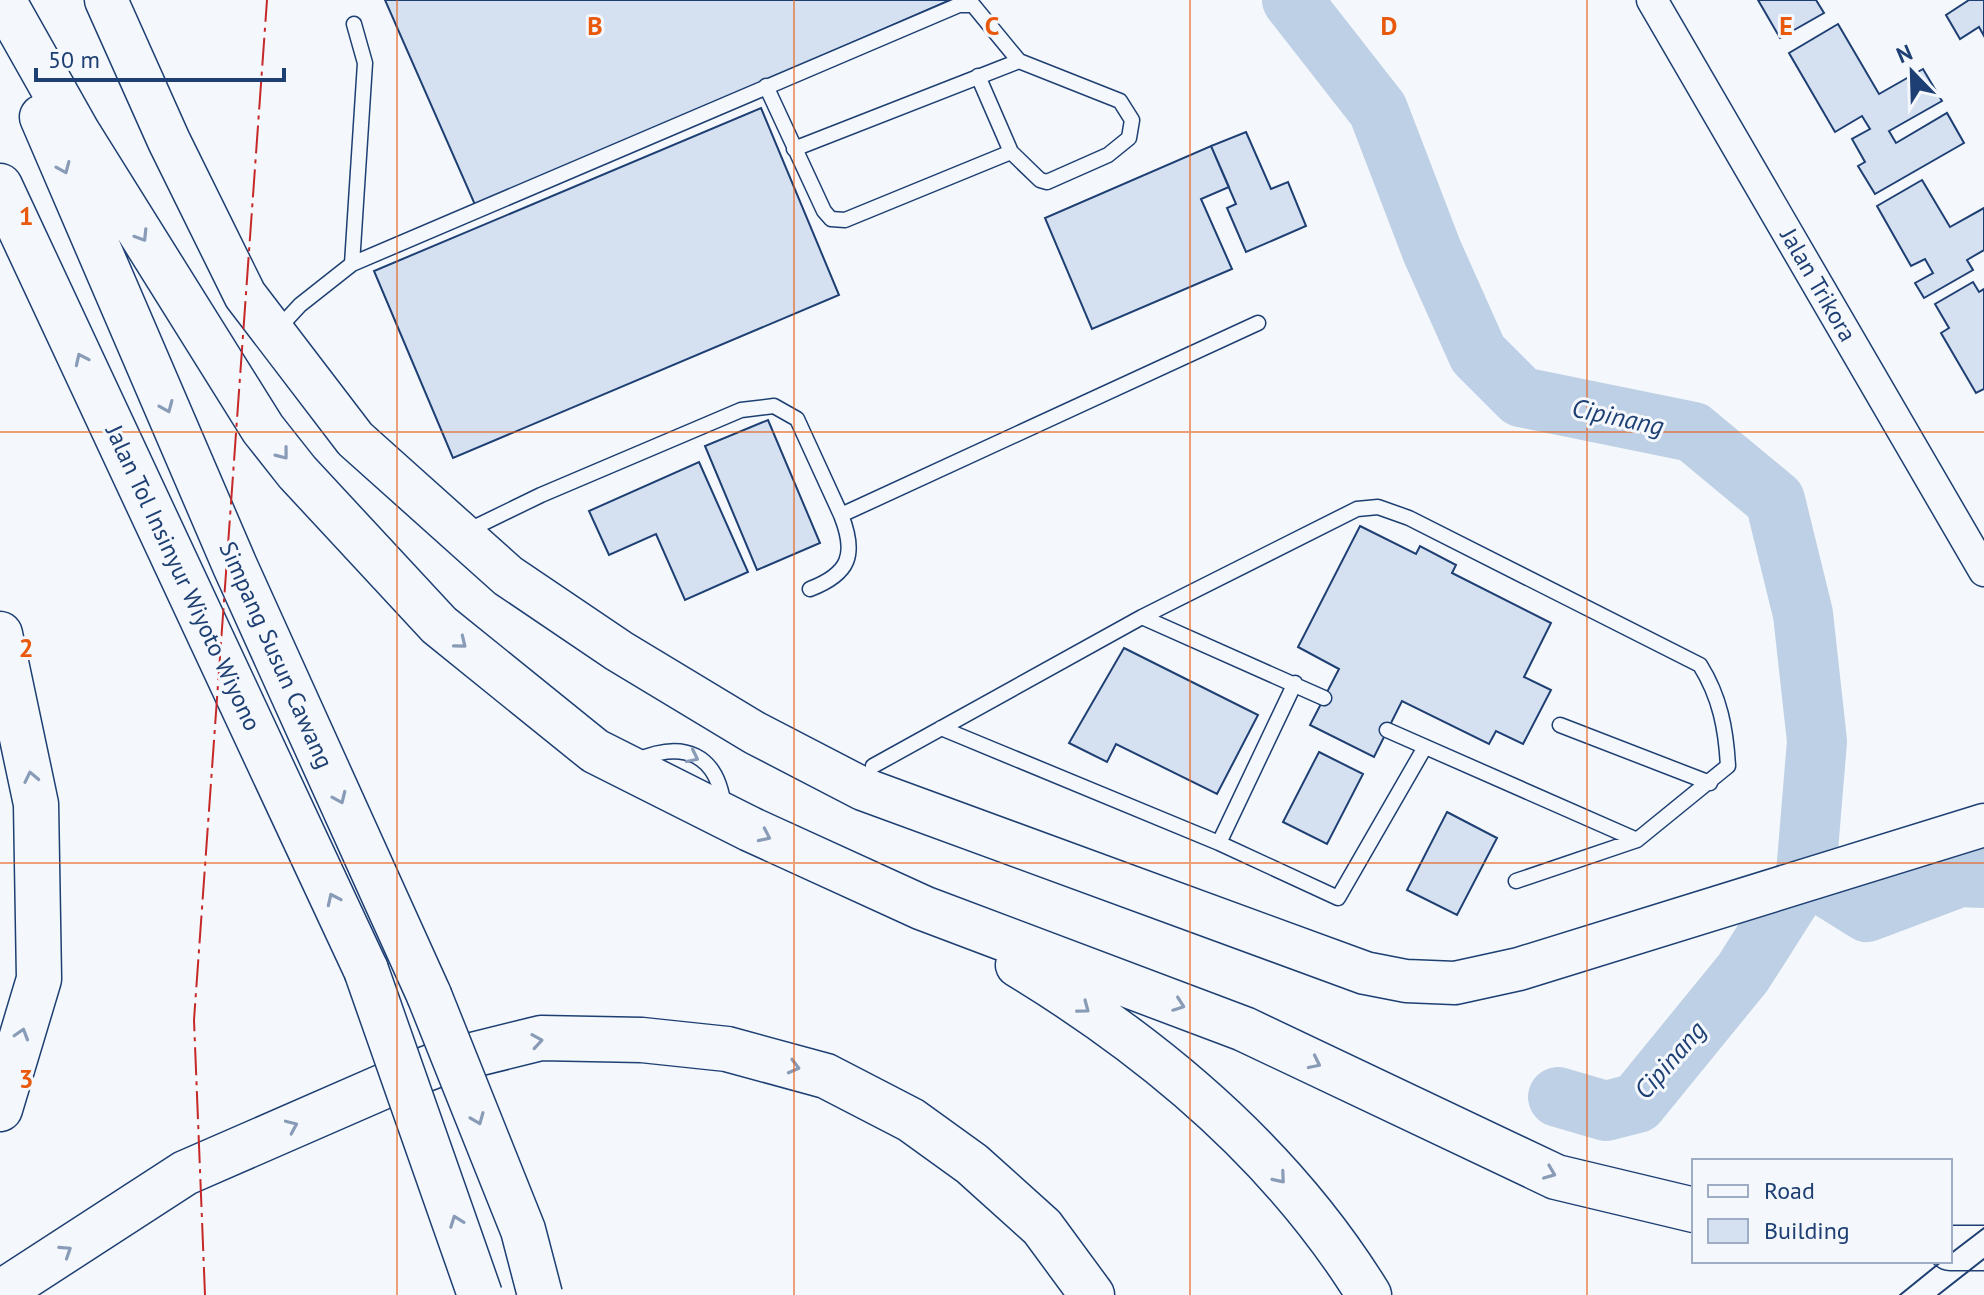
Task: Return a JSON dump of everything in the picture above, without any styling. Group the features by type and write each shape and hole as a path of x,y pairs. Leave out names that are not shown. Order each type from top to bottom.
{"highway":[{"path":"3,0 78,133 263,429 297,472 439,625 595,751 725,816 923,908 1244,1029 1556,1177 1692,1210"},
{"name":"Simpang Susun Cawang","path":"0,19 235,566 429,995 523,1230 540,1295"},
{"name":"Jalan Tol Insinyur Wiyoto Wiyono","path":"0,186 366,970 480,1295"},
{"path":"0,634 36,804 39,979 0,1109"},
{"path":"923,908 1065,994 1177,1078 1263,1159 1314,1218 1369,1295"},
{"path":"0,1293 185,1173 444,1062 541,1038 642,1040 727,1049 826,1076 911,1120 972,1164 1042,1227 1092,1295"},
{"path":"1952,1248 1984,1248"}],"street":[{"path":"106,0 169,141 245,295 355,439 508,576 619,651 755,733 863,789 1365,973 1408,968 1699,901 1984,825"},
{"name":"Jalan Trikora","path":"1652,0 1984,571"},
{"path":"463,533 523,555 633,630 766,712 873,766 1372,950 1408,968"},
{"path":"1699,901 1984,800"}],"lane":[{"path":"274,333 300,305 352,264 959,5 973,5 1019,61 1120,101 1132,120 1129,138 1108,155 1047,182 1040,180 1011,152 978,76"},
{"path":"352,264 365,63 354,24"},
{"path":"794,149 1019,61"},
{"path":"766,86 824,211 831,219 845,220 1011,152"},
{"path":"841,515 1258,323"},
{"path":"463,533 541,495 741,410 774,406 797,419 847,530 849,559 837,579 810,589"},
{"path":"873,766 1142,617 1357,509 1378,507 1409,518 1700,665 1713,684 1727,736 1728,766 1637,840 1516,881"},
{"path":"1142,617 1324,698"},
{"path":"1219,843 1295,683"},
{"path":"1560,725 1710,783"},
{"path":"941,728 1219,843 1338,898 1425,747"},
{"path":"1387,730 1637,840"}],"building":[{"path":"385,0 950,0 476,207"},
{"path":"1758,0 1816,0 1824,13 1780,38"},
{"path":"1969,0 1984,0 1984,36 1979,27 1960,39 1946,15"},
{"path":"1838,24 1879,94 1923,69 1942,101 1889,131 1896,143 1947,113 1964,143 1875,194 1858,166 1865,162 1852,139 1870,129 1862,116 1835,132 1789,53"},
{"path":"761,108 839,295 453,458 374,271"},
{"path":"1246,132 1271,189 1288,182 1306,226 1246,252 1227,208 1236,204 1211,146"},
{"path":"1211,146 1229,187 1201,199 1232,269 1092,329 1045,218"},
{"path":"1922,180 1950,227 1984,208 1984,250 1967,260 1973,270 1924,298 1915,283 1933,273 1925,259 1911,266 1877,206"},
{"path":"1973,282 1979,292 1984,289 1984,389 1976,393 1941,333 1949,328 1935,304"},
{"path":"768,420 820,543 757,570 705,446"},
{"path":"699,462 748,572 685,600 656,534 609,555 589,511"},
{"path":"1360,526 1416,554 1420,546 1456,565 1452,573 1551,623 1524,677 1551,690 1523,744 1496,731 1489,744 1402,701 1374,757 1310,725 1339,669 1298,647"},
{"path":"1124,648 1258,715 1217,794 1116,744 1107,762 1069,743"},
{"path":"1319,752 1363,774 1327,844 1283,822"},
{"path":"1447,812 1497,838 1457,915 1407,890"}],"waterway":[{"name":"Cipinang","path":"1292,0 1378,110 1432,251 1478,354 1521,397 1693,432 1775,500 1803,614 1817,741 1806,874 1743,973 1637,1103 1606,1111 1558,1097"},
{"name":"Cipinang","path":"1806,874 1867,912 1960,877 1984,878"}],"tram line":[{"path":"1952,1252 1984,1228"},
{"path":"1938,1295 1984,1259"},
{"path":"1900,1295 1940,1263"}],"power":[{"path":"205,1295 194,1020 267,0"}]}
